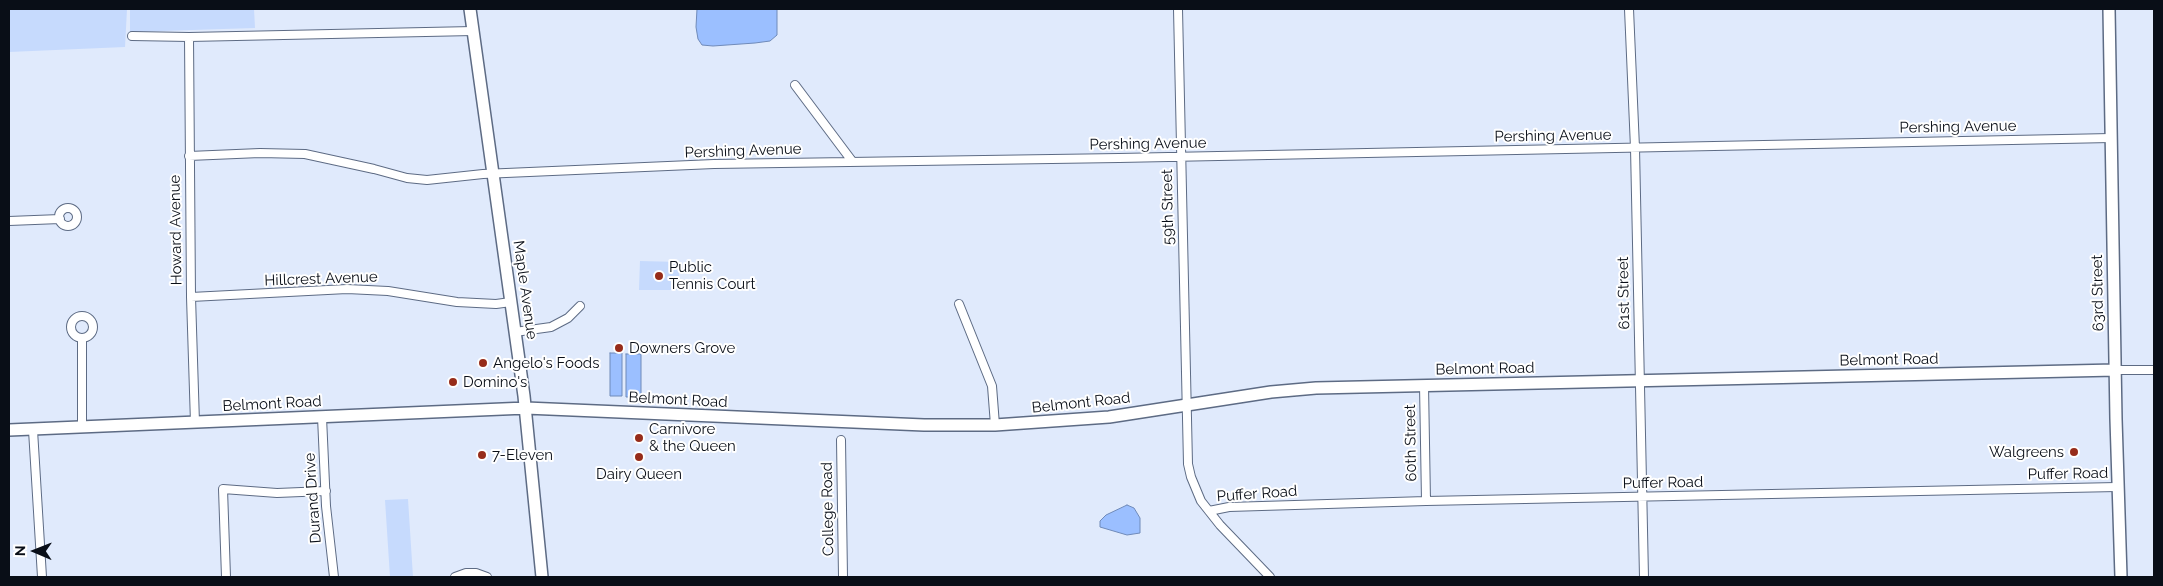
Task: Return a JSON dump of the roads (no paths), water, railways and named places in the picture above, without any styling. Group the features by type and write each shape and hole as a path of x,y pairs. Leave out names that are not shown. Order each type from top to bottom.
{"main road":[{"name":"Maple Avenue","path":"470,9 526,408 542,577"},
{"name":"63rd Street","path":"2108,9 2117,487 2121,577"},
{"name":"Belmont Road","path":"9,430 526,408 924,425 995,425 1075,420 1271,392 1316,388 2115,370"}],"street":[{"name":"59th Street","path":"1178,9 1186,450 1191,476 1198,496 1209,511 1270,577"},
{"name":"61st Street","path":"1629,9 1635,148 1644,577"},
{"path":"132,36 189,37 473,31"},
{"name":"Howard Avenue","path":"189,37 191,297 195,423"},
{"path":"795,85 852,162"},
{"name":"Pershing Avenue","path":"189,156 260,153 305,154 415,180 493,174 714,164 1180,157 2110,138"},
{"path":"9,221 60,219"},
{"name":"Hillcrest Avenue","path":"191,297 347,289 388,291 457,302 496,304 511,302"},
{"path":"959,304 992,386 995,425"},
{"path":"515,332 551,327 568,318 580,306"},
{"path":"82,338 82,427"},
{"name":"Belmont Road","path":"2115,370 2154,370"},
{"name":"60th Street","path":"1424,385 1426,501"},
{"name":"Durand Drive","path":"322,417 326,491 334,577"},
{"path":"33,430 42,577"},
{"name":"College Road","path":"841,440 843,577"},
{"name":"Puffer Road","path":"1209,511 1229,507 1426,501 2117,487"},
{"path":"226,577 223,489 277,493 326,491"},
{"path":"455,577 468,573 487,577"}],"water":[{"path":"697,9 777,9 777,35 770,41 755,43 702,45 698,39 696,27"},
{"path":"610,353 622,353 622,396 610,396"},
{"path":"626,354 641,354 641,397 626,397"},
{"path":"1127,505 1134,508 1140,518 1140,533 1127,535 1100,527 1100,521 1106,515"}],"place":[{"name":"Public Tennis Court","path":"659,276"},
{"name":"Downers Grove","path":"619,348"},
{"name":"Angelo's Foods","path":"483,363"},
{"name":"Domino's","path":"453,382"},
{"name":"Carnivore & the Queen","path":"639,438"},
{"name":"Walgreens","path":"2074,452"},
{"name":"7-Eleven","path":"482,455"},
{"name":"Dairy Queen","path":"639,457"}]}
